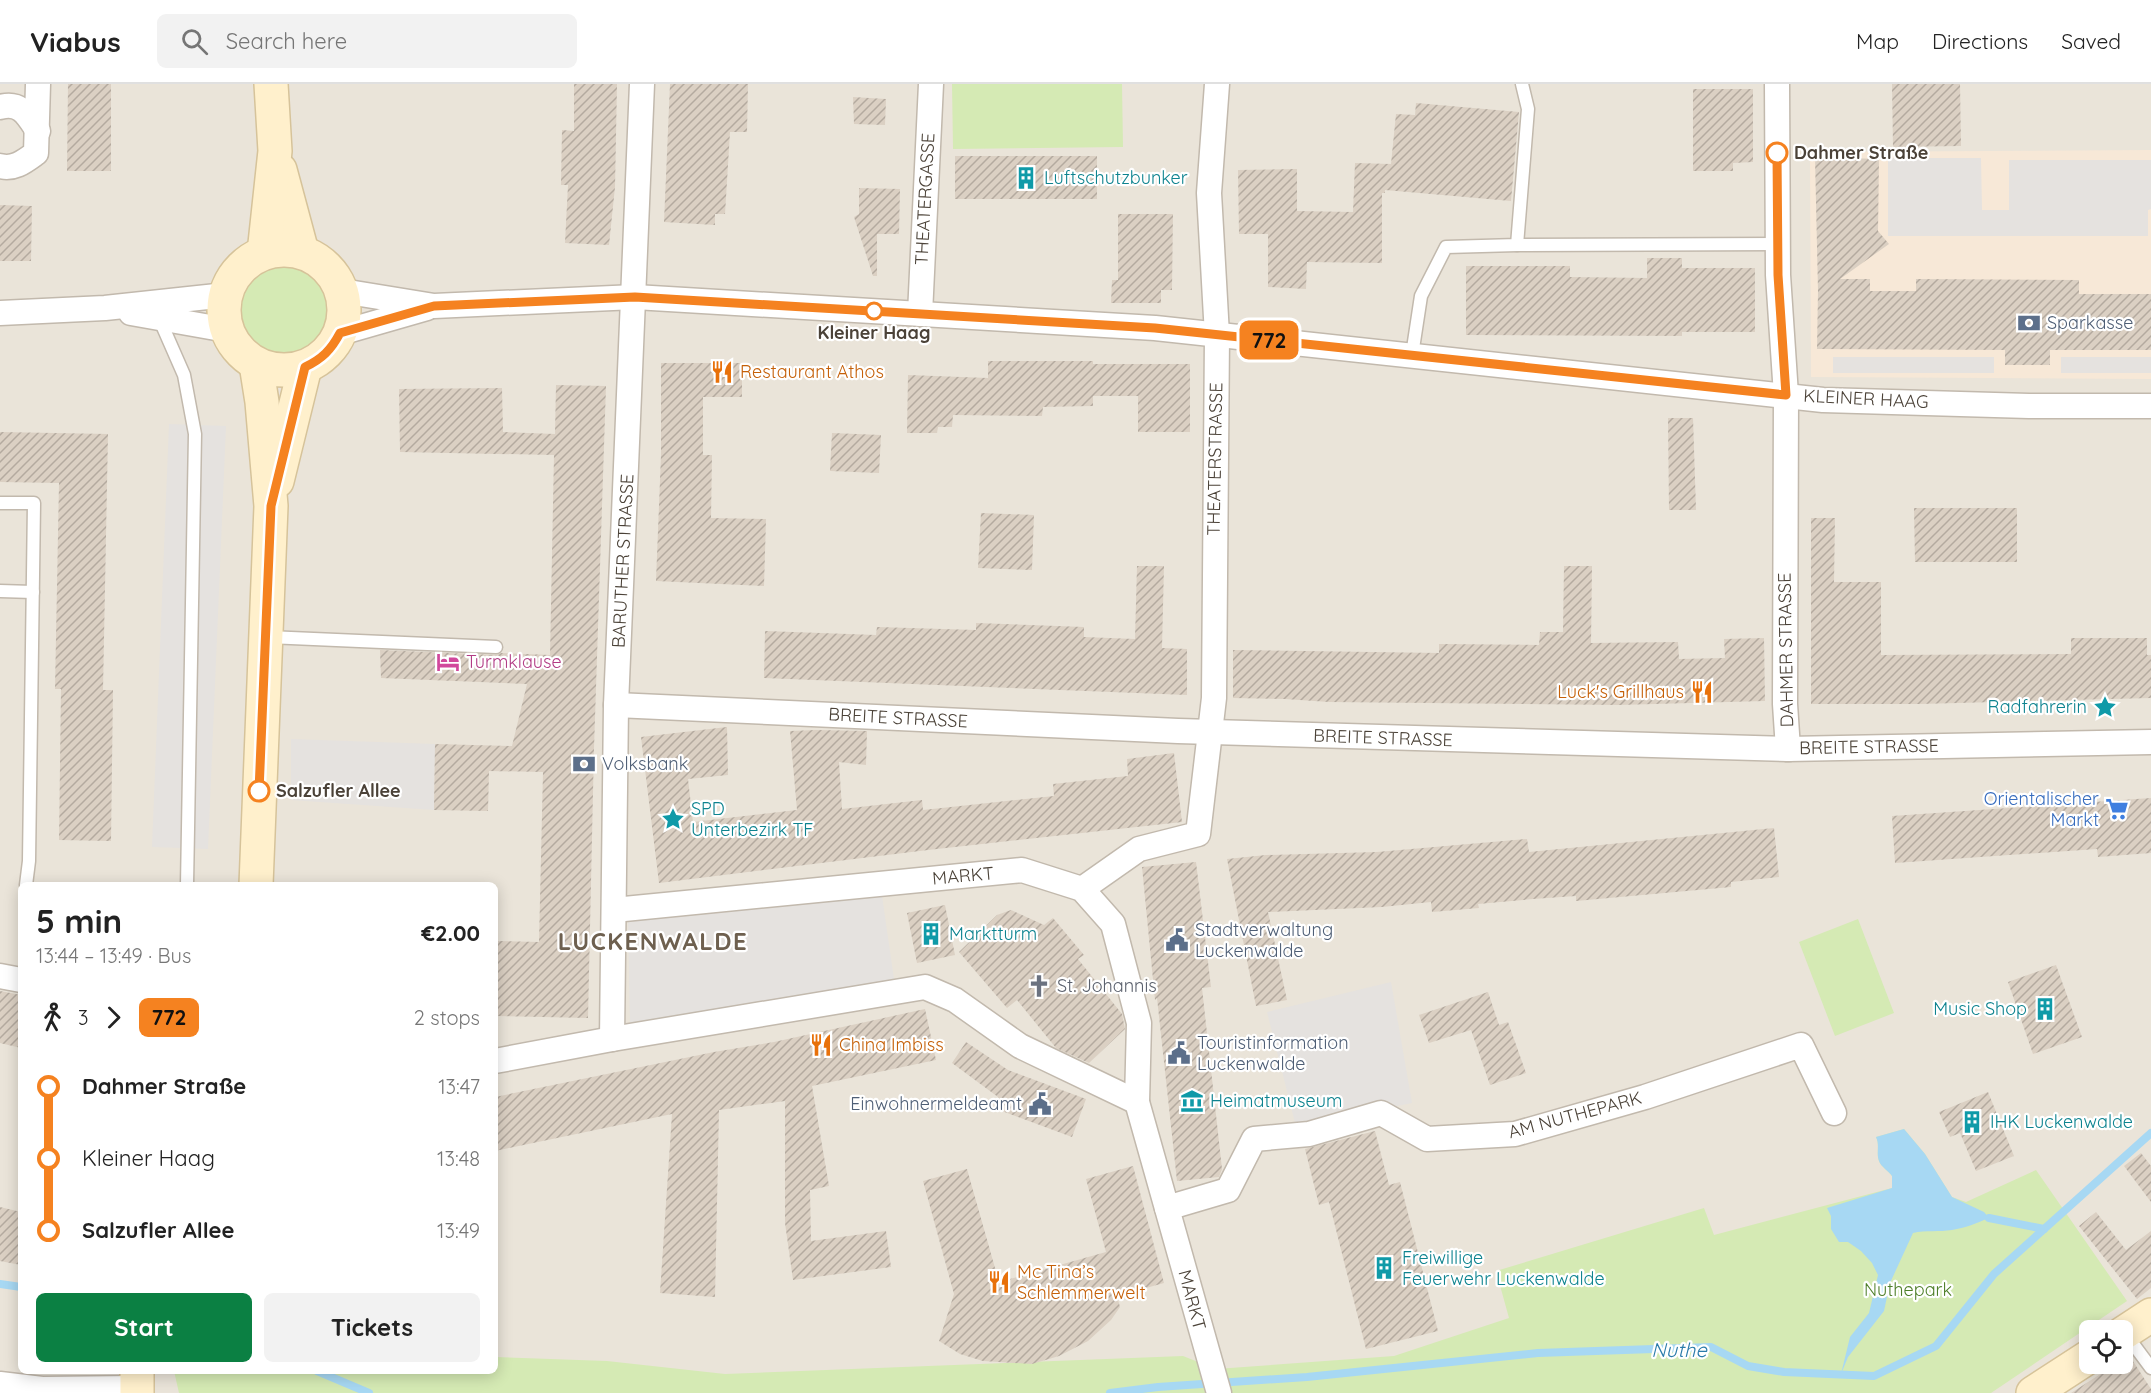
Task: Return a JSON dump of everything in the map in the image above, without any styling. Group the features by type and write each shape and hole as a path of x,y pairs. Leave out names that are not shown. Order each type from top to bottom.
{"main road":[{"path":"264,253 274,151 271,84"},
{"path":"274,151 302,252"},
{"path":"283,249 302,252 319,261 333,274 342,291 344,320 340,333 326,354 305,367 289,371 272,370 256,364 234,344 227,330 223,313 225,295 233,277 247,262 264,253 283,249"},
{"path":"256,364 262,402 271,506 256,882"},
{"path":"271,506 305,367"},
{"path":"2033,1393 2079,1363"}],"street":[{"path":"0,166 3,168 21,165 36,153 38,84"},
{"name":"BARUTHER STRASSE","path":"612,1039 616,705 635,297 642,84"},
{"name":"THEATERGASSE","path":"920,314 931,84"},
{"name":"THEATERSTRASSE","path":"1082,889 1140,849 1198,834 1214,698 1217,335 1209,193 1217,84"},
{"name":"DAHMER STRASSE","path":"1777,84 1778,275 1786,395 1785,704 1788,749"},
{"path":"0,107 7,105 24,110 38,131"},
{"name":"KLEINER HAAG","path":"342,291 434,306 635,297 1155,328 1823,400 2077,407 2151,406"},
{"path":"0,314 105,308 225,295"},
{"name":"KLEINER HAAG","path":"340,333 434,306"},
{"path":"105,308 227,330"},
{"name":"BREITE STRASSE","path":"616,705 1211,732 1788,749 2151,742"},
{"name":"MARKT","path":"614,910 1022,870 1082,889 1113,924 1139,1023 1137,1102 1219,1393"},
{"path":"0,976 18,979"},
{"path":"498,1060 612,1039 925,987 955,1000 1020,1046 1137,1102"},
{"name":"AM NUTHEPARK","path":"1167,1208 1228,1190 1254,1139 1309,1134 1381,1113 1427,1139 1515,1134 1645,1097 1801,1046 1834,1113"},
{"path":"0,1384 42,1389 137,1384"}],"lane":[{"path":"1517,245 1528,109 1522,84"},
{"path":"1412,355 1420,296 1446,246 1778,244"},
{"path":"159,318 184,375 195,434 187,882"},
{"path":"0,503 34,503 29,861 26,882"},
{"path":"0,591 33,592"},
{"path":"267,637 496,647"},
{"path":"2133,1327 2151,1368"}],"shaded area":[{"path":"0,84 2151,84 2151,1393 0,1393"},
{"path":"2151,150 2151,379 1811,377 1810,152"},
{"path":"1888,158 1981,158 1982,210 2009,210 2009,160 2151,160 2151,209 2148,210 2148,236 1888,236"},
{"path":"1833,357 1994,357 1994,373 1833,373"},
{"path":"2061,357 2151,357 2151,373 2061,373"},
{"path":"169,424 226,426 208,849 152,847"},
{"path":"291,739 435,744 434,810 291,800"},
{"path":"881,889 895,986 630,1027 628,921"},
{"path":"1391,982 1412,1103 1296,1127 1267,1012"}],"green space":[{"path":"952,84 1122,84 1123,147 953,149"},
{"path":"284,266 301,269 316,279 326,294 329,311 326,328 316,343 301,353 284,356 267,353 252,343 242,328 239,311 242,294 252,279 267,269"},
{"path":"1858,919 1894,1013 1835,1036 1799,942"},
{"name":"Nuthepark","path":"1904,1129 1925,1154 1952,1197 1966,1202 2036,1170 2127,1301 2099,1320 2079,1320 2079,1333 1991,1393 179,1393 175,1374 498,1374 498,1357 607,1361 725,1374 1183,1356 1216,1369 1394,1356 1509,1318 1496,1271 1704,1208 1714,1235 1892,1188 1892,1176 1879,1161 1876,1137"}],"water":[{"path":"1904,1129 1925,1154 1952,1197 1984,1212 1989,1218 1947,1231 1913,1233 1890,1283 1884,1311 1848,1357 1841,1374 1850,1337 1869,1313 1878,1275 1872,1263 1861,1251 1848,1242 1839,1242 1831,1229 1831,1216 1827,1208 1892,1188 1892,1176 1879,1161 1876,1137"}],"building":[{"path":"68,84 111,84 111,171 67,171"},
{"path":"574,84 617,84 615,187 609,245 565,243 568,185 561,185 562,130 574,131"},
{"path":"670,84 748,84 747,132 730,132 725,214 715,214 715,225 664,222"},
{"path":"1892,84 1960,84 1961,146 1893,147"},
{"path":"1693,89 1753,89 1753,162 1733,163 1733,171 1693,171"},
{"path":"853,97 886,99 885,125 854,124"},
{"path":"1416,103 1519,112 1511,201 1385,190 1385,193 1382,193 1382,263 1307,262 1306,289 1268,287 1268,234 1239,234 1238,170 1297,169 1297,211 1353,212 1355,163 1391,164 1396,114 1415,115"},
{"name":"Luftschutzbunker","path":"955,156 1097,156 1097,199 955,199"},
{"path":"1815,157 1879,159 1878,231 1889,244 1840,279 1870,279 1870,291 1916,291 1916,279 2079,280 2079,294 2151,294 2151,350 2050,350 2050,365 2005,365 2005,350 1817,349"},
{"path":"859,188 900,189 899,234 877,234 877,276 873,276 854,217 859,214"},
{"path":"0,205 32,206 31,261 0,261"},
{"path":"1118,214 1173,214 1172,290 1161,290 1161,303 1111,303 1112,280 1118,280"},
{"path":"1647,258 1682,258 1682,268 1755,268 1755,332 1682,332 1682,336 1466,335 1466,266 1570,266 1570,277 1647,278"},
{"path":"988,361 1190,364 1190,432 1138,432 1138,396 1093,396 1093,406 1043,407 1042,416 953,415 952,427 938,427 937,433 907,433 908,375 988,378"},
{"path":"661,363 742,363 742,397 703,397 703,455 712,455 711,518 766,519 764,586 656,581 661,455"},
{"path":"556,385 606,386 588,1018 498,1016 498,941 539,942 543,772 489,771 488,811 434,810 435,744 512,746 527,684 381,678 380,650 550,655 554,455 400,452 399,389 502,388 503,432 555,434"},
{"path":"1668,418 1693,418 1696,510 1669,510"},
{"path":"0,432 108,434 103,690 113,690 111,841 59,840 61,689 55,689 59,483 0,482"},
{"path":"832,433 881,435 879,473 830,471"},
{"path":"1914,508 2017,508 2017,562 1915,562"},
{"path":"981,513 1034,515 1032,570 978,568"},
{"path":"1811,518 1835,518 1834,582 1881,582 1881,655 2071,654 2071,638 2147,638 2147,655 2151,655 2151,698 1920,704 1811,704"},
{"path":"1137,566 1164,566 1162,648 1187,649 1187,695 764,678 765,631 876,635 877,627 976,630 976,623 1084,627 1084,637 1135,639"},
{"path":"1564,566 1592,566 1591,643 1678,642 1679,659 1725,658 1724,639 1764,638 1765,701 1618,705 1329,702 1233,698 1233,650 1439,653 1439,644 1539,645 1540,632 1563,632"},
{"path":"727,727 728,775 688,779 693,822 797,810 790,731 816,730 867,731 866,765 839,762 842,809 922,800 923,810 1054,796 1053,784 1128,776 1127,759 1174,753 1182,822 659,883 641,737"},
{"path":"2151,798 2151,853 2098,857 2097,849 1895,863 1892,816"},
{"path":"1774,828 1779,877 1731,882 1731,887 1576,901 1576,896 1533,899 1478,904 1479,908 1432,912 1431,902 1382,907 1268,912 1287,1000 1256,1006 1227,859 1266,855 1377,852 1527,839 1529,852"},
{"path":"1196,862 1211,987 1202,988 1222,1169 1219,1177 1177,1181 1157,998 1155,1000 1142,867"},
{"name":"Marktturm","path":"945,905 955,955 917,963 907,913"},
{"name":"St. Johannis","path":"1011,910 1044,925 1053,918 1084,955 1078,959 1122,1014 1125,1029 1089,1063 1056,1048 1017,1000 1007,1008 959,952 997,915"},
{"name":"Music Shop","path":"2056,965 2082,1037 2033,1054 2008,982"},
{"path":"0,991 18,994 18,1047 0,1043"},
{"path":"1488,992 1499,1025 1508,1022 1526,1073 1490,1085 1471,1030 1429,1043 1419,1015"},
{"path":"925,1009 936,1060 812,1086 829,1186 810,1190 811,1241 886,1231 891,1267 793,1280 785,1223 785,1101 719,1110 715,1297 660,1293 672,1114 498,1150 498,1096 774,1042"},
{"name":"Einwohnermeldeamt","path":"966,1042 1008,1070 1086,1099 1072,1137 994,1108 998,1097 952,1063"},
{"name":"IHK Luckenwalde","path":"1988,1092 2014,1156 1976,1171 1960,1133 1950,1137 1939,1112"},
{"name":"Freiwillige Feuerwehr Luckenwalde","path":"1375,1131 1389,1185 1400,1182 1438,1331 1366,1349 1329,1202 1319,1205 1305,1149"},
{"path":"2141,1153 2151,1166 2151,1202 2124,1166"},
{"path":"1133,1166 1164,1283 1117,1296 1120,1307 1111,1320 1088,1341 1059,1356 1032,1364 983,1361 960,1354 939,1341 954,1294 923,1181 967,1169 999,1282 1106,1252 1086,1179"},
{"path":"0,1207 18,1211 18,1264 0,1261"},
{"path":"2096,1212 2126,1250 2151,1231 2151,1288 2137,1299 2079,1226"},
{"path":"2133,1361 2151,1389 2151,1393 2071,1393 2100,1374 2133,1374"}],"waterway":[{"name":"Nuthe","path":"1110,1393 1158,1387 1307,1377 1538,1353 1711,1347 1748,1366 1784,1372 1874,1376 1936,1346 1994,1274 2151,1133"},
{"path":"1989,1218 2044,1229"},
{"name":"Nuthe","path":"0,1284 18,1287"},
{"name":"Nuthe","path":"324,1374 369,1393"}],"bus line":[{"name":"772","path":"259,791 271,506 305,367 320,359 332,348 340,333 434,306 635,297 1155,328 1786,395 1778,275 1777,153"}],"place":[{"name":"Dahmer Straße","path":"1777,153"},
{"name":"Luftschutzbunker","path":"1026,178"},
{"name":"Kleiner Haag","path":"874,311"},
{"name":"Sparkasse","path":"2029,323"},
{"name":"Restaurant Athos","path":"722,372"},
{"name":"Turmklause","path":"448,662"},
{"name":"Luck's Grillhaus","path":"1702,692"},
{"name":"Radfahrerin","path":"2105,707"},
{"name":"Volksbank","path":"584,764"},
{"name":"Salzufler Allee","path":"259,791"},
{"name":"Orientalischer Markt","path":"2117,809"},
{"name":"SPD Unterbezirk TF","path":"673,819"},
{"name":"Marktturm","path":"931,934"},
{"name":"Stadtverwaltung Luckenwalde","path":"1177,940"},
{"name":"St. Johannis","path":"1039,986"},
{"name":"Music Shop","path":"2045,1009"},
{"name":"China Imbiss","path":"821,1045"},
{"name":"Touristinformation Luckenwalde","path":"1179,1053"},
{"name":"Heimatmuseum","path":"1192,1101"},
{"name":"Einwohnermeldeamt","path":"1040,1104"},
{"name":"IHK Luckenwalde","path":"1972,1122"},
{"name":"Freiwillige Feuerwehr Luckenwalde","path":"1384,1268"},
{"name":"Mc Tina’s Schlemmerwelt","path":"999,1282"}],"district":[{"name":"LUCKENWALDE","path":"653,942"}]}
